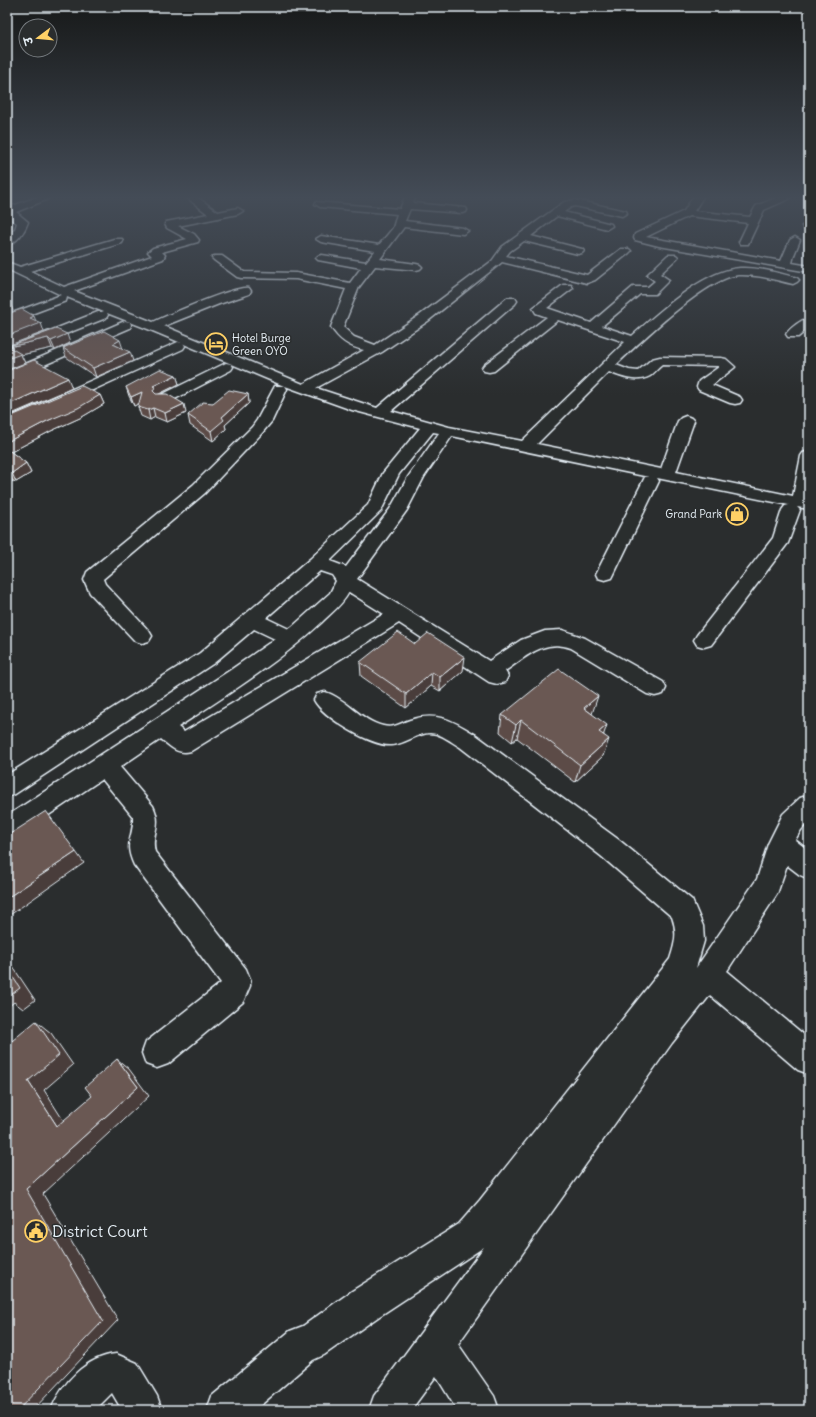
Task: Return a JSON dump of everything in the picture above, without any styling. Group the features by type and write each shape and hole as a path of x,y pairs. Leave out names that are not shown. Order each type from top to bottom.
{"street":[{"path":"11,271 39,263"},
{"path":"7,318 144,263"},
{"path":"225,263 241,275 296,276 353,287"},
{"path":"364,263 416,267"},
{"path":"304,388 377,349 424,318 496,263"},
{"path":"534,263 587,279 591,278 610,263"},
{"path":"592,328 637,290 653,290 663,280 653,275 666,263"},
{"path":"775,263 809,269"},
{"path":"371,264 353,287 337,327 342,335 359,346 377,349"},
{"path":"11,271 125,325 280,389 348,414 651,481 802,507"},
{"path":"525,446 634,341 696,291 723,276 732,273 753,272 793,280"},
{"path":"567,288 539,308 540,310 634,341"},
{"path":"153,326 215,300 245,291"},
{"path":"62,295 153,326 304,388 436,433 525,446 667,475 802,507"},
{"path":"380,413 511,301"},
{"path":"7,353 102,315"},
{"path":"489,368 556,316"},
{"path":"793,334 809,322"},
{"path":"7,377 125,325"},
{"path":"7,424 178,346"},
{"path":"606,367 637,375 642,374 654,363 660,361 721,362 728,367 704,384 704,387 735,400"},
{"path":"164,399 226,367"},
{"path":"142,636 97,588 93,580 94,576 199,489 257,430 264,421 280,389"},
{"path":"667,475 686,421"},
{"path":"16,823 237,677 270,628 398,510 416,477 436,433"},
{"path":"7,787 207,658 337,597 332,570 375,507 391,473 436,433"},
{"path":"704,640 782,539 802,507 809,456"},
{"path":"604,574 651,481"},
{"path":"332,570 493,673 528,644 545,638 562,637 578,642 655,688"},
{"path":"162,726 182,744 298,676 399,614"},
{"path":"226,1410 302,1344 311,1342 365,1304 471,1236 492,1212 682,967 690,941 689,926 683,910 610,848 468,741 443,726 423,724 399,735 384,736 359,725 325,700"},
{"path":"104,765 144,813 146,823 140,847 143,858 236,979 234,992 157,1053"},
{"path":"388,1410 661,1032 709,974 768,885 782,844 792,822 809,805"},
{"path":"782,844 809,867"},
{"path":"709,974 809,1059"},
{"path":"436,1343 480,1410"},
{"path":"70,1410 94,1383 110,1372 118,1372 124,1376 143,1410"}],"building":[{"path":"22,309 34,316 30,318 41,323 7,336 7,314"},
{"path":"56,329 67,334 51,341 48,338 9,347 21,354 7,359 7,347"},
{"path":"104,331 120,340 113,344 130,352 93,368 63,348"},
{"path":"34,360 68,378 7,405 7,371"},
{"path":"160,369 176,375 153,386 155,387 153,391 156,394 167,394 184,404 165,413 153,408 148,410 138,407 142,392 131,397 126,387"},
{"path":"82,386 100,395 78,408 47,421 7,442 7,418"},
{"path":"229,390 248,394 222,417 224,420 211,431 188,415 203,402 213,403"},
{"path":"7,449 26,463 12,473 7,472"},
{"path":"398,632 415,644 428,633 465,657 440,677 432,672 406,694 360,662"},
{"path":"559,669 598,696 584,708 607,725 599,732 609,739 580,765 521,720 516,725 502,715"},
{"path":"46,811 76,852 7,898 7,836"},
{"path":"7,968 20,988 8,997 7,996"},
{"name":"District Court","path":"36,1021 59,1055 28,1081 57,1126 92,1096 85,1087 117,1059 138,1087 26,1189 103,1321 18,1410 7,1410 7,1077 11,1073 7,1066 7,1045"}],"place":[{"name":"Hotel Burge Green OYO","path":"216,344"},
{"name":"Grand Park","path":"737,514"},
{"name":"District Court","path":"36,1231"}]}
